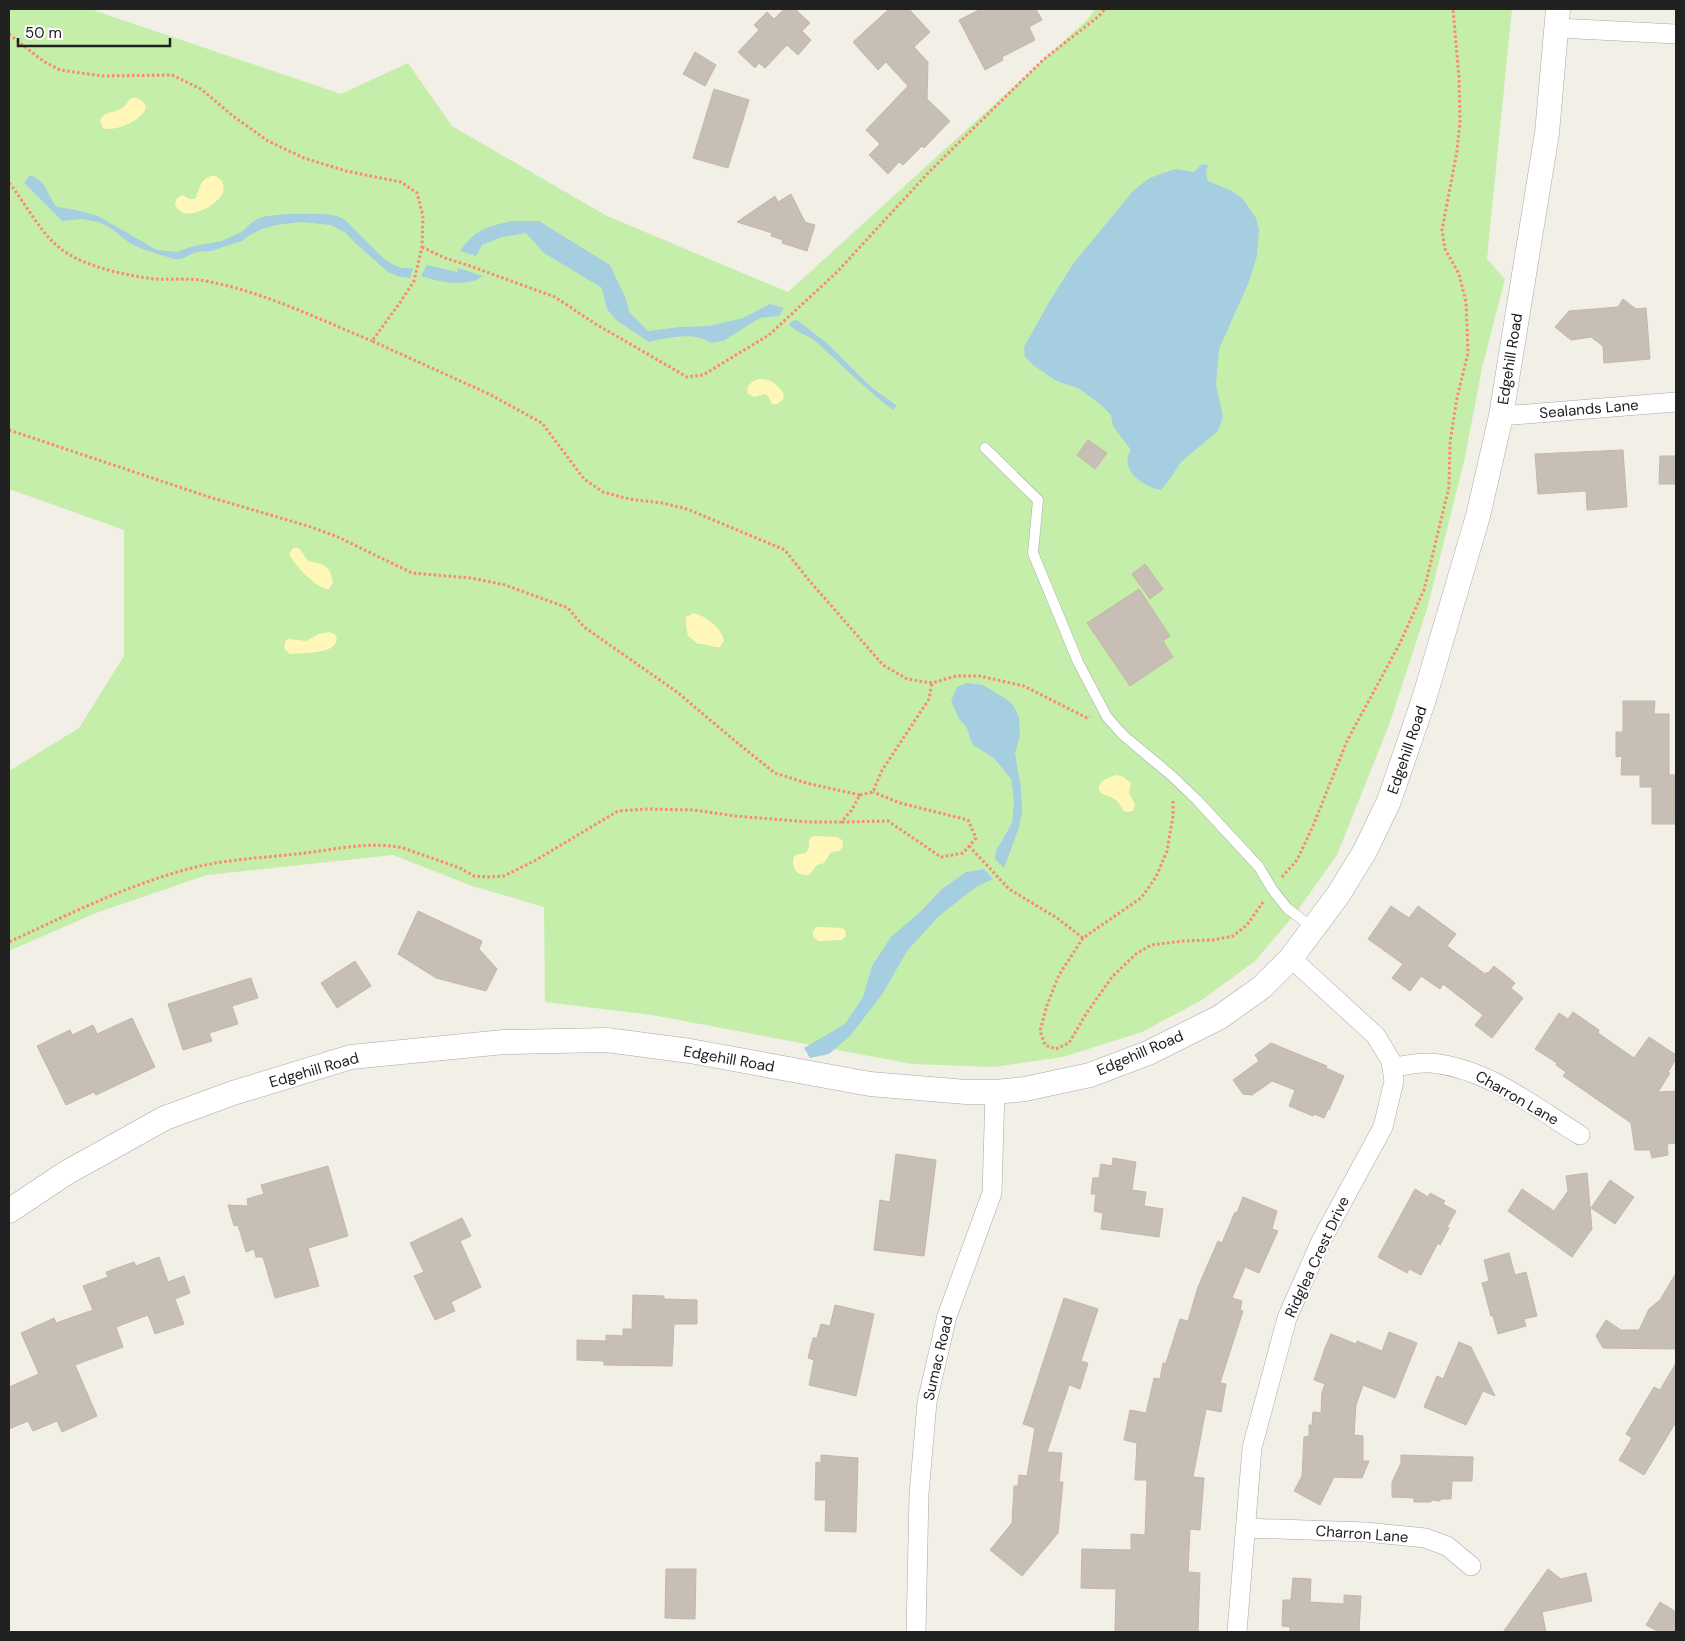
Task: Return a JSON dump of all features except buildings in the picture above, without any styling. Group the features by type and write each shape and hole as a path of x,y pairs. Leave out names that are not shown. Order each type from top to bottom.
{"street":[{"path":"1557,18 1676,34"},
{"name":"Edgehill Road","path":"9,1211 66,1173 165,1118 233,1093 351,1057 504,1042 607,1040 690,1051 870,1084 966,1092 995,1092 1025,1089 1090,1075 1148,1053 1220,1017 1262,987 1291,958 1338,895 1366,851 1389,801 1424,699 1478,516 1501,416 1547,133 1557,18"},
{"name":"Sealands Lane","path":"1501,416 1676,402"},
{"name":"Ridglea Crest Drive","path":"1237,1632 1252,1448 1287,1318 1321,1241 1383,1127 1394,1081 1391,1061 1376,1036 1291,958"},
{"name":"Charron Lane","path":"1392,1067 1430,1063 1466,1070 1492,1080 1580,1135"},
{"name":"Sumac Road","path":"916,1632 919,1494 928,1402 946,1316 992,1193 995,1092"},
{"name":"Charron Lane","path":"1245,1528 1366,1532 1425,1538 1447,1546 1470,1566"}],"lane":[{"path":"985,448 1038,500 1033,553 1078,662 1104,713 1123,735 1172,776 1221,825 1259,867 1272,890 1287,908 1313,928"}],"path":[{"path":"422,247 445,258 555,297 594,323 687,377 702,375 769,335 837,272 929,172 1043,60 1099,16 1104,9"},
{"path":"1172,776 1173,816 1167,851 1156,876 1141,898 1082,938 1059,975 1047,1005 1040,1031 1045,1045 1056,1049 1069,1043 1086,1014 1112,977 1136,954 1151,946 1183,941 1213,940 1233,936 1247,924 1297,860 1313,826 1347,741 1400,643 1424,590 1449,486 1450,442 1457,398 1468,353 1466,302 1458,274 1445,249 1442,230 1457,151 1460,121 1459,78 1453,9"},
{"path":"9,34 42,61 60,70 103,76 172,75 200,88 233,116 268,141 304,158 346,171 401,182 417,193 423,216 422,247 414,281 372,342"},
{"path":"9,183 47,236 70,254 102,269 155,279 198,280 245,291 292,308 489,394 542,423 584,480 603,492 629,499 662,503 687,509 785,550 883,665 906,679 932,683 956,676 980,676 1024,686 1087,718 1104,713"},
{"path":"9,430 209,497 308,526 338,537 412,573 471,578 505,585 568,608 584,627 677,692 735,742 775,772 806,783 860,795 873,792 900,803 968,820 976,838 963,853 941,857 888,821 808,822 735,816 694,810 646,809 618,811 536,860 504,876 474,876 460,868 393,846 361,846 235,860 182,870 95,901 9,942"},
{"path":"873,792 881,772 928,699 932,683"},
{"path":"841,822 851,811 860,795"},
{"path":"969,846 1009,889 1057,918 1082,938"}],"green space":[{"path":"9,9 90,9 341,94 408,63 452,126 607,216 788,292 1089,18 1095,9 1512,9 1487,259 1505,279 1482,368 1464,462 1427,609 1389,725 1337,855 1295,914 1255,961 1202,1000 1142,1032 1063,1057 994,1067 912,1064 652,1015 545,1002 544,907 472,886 393,855 207,875 96,913 9,951 9,771 79,728 124,656 124,530 9,489"}],"sand":[{"path":"131,98 145,103 146,106 141,116 131,123 113,129 103,128 100,121 104,115 119,110"},
{"path":"211,176 216,176 222,181 223,193 219,198 199,212 184,213 179,210 175,203 177,198 183,195 189,199 195,199 204,180"},
{"path":"760,379 771,381 777,385 784,394 783,400 777,404 772,404 765,394 754,397 748,394 747,391 750,384"},
{"path":"293,548 299,548 308,561 325,566 330,572 333,582 329,589 319,586 292,559 289,554"},
{"path":"694,613 704,617 716,627 724,640 720,647 698,644 688,636 686,617"},
{"path":"329,632 336,636 337,641 326,650 290,654 284,648 286,640 306,641 319,634"},
{"path":"1116,775 1122,776 1131,783 1129,793 1135,804 1133,811 1125,812 1116,800 1099,791 1102,782"},
{"path":"813,836 837,837 842,840 843,847 839,851 831,852 824,863 817,865 809,875 801,874 795,870 793,859 795,855 806,853 809,848 809,840"},
{"path":"816,927 842,928 845,930 846,936 842,940 818,941 813,936"}],"water":[{"path":"1202,164 1208,165 1206,173 1208,181 1232,191 1243,199 1256,218 1259,230 1257,256 1248,284 1219,349 1216,385 1223,416 1218,431 1181,462 1161,490 1147,485 1130,471 1128,457 1131,450 1113,426 1111,415 1100,404 1078,388 1059,382 1033,365 1025,357 1024,347 1073,264 1133,191 1148,179 1160,174 1176,169 1194,172"},
{"path":"29,176 38,179 44,185 54,204 58,207 98,216 157,250 176,252 194,246 222,241 243,231 259,218 267,216 324,214 337,216 345,220 384,259 402,268 413,268 410,278 400,277 388,272 346,233 331,225 301,222 262,229 242,241 211,251 196,252 181,259 174,259 131,244 109,227 98,222 82,219 62,221 24,183"},
{"path":"511,221 539,221 610,265 625,297 630,313 648,331 709,326 743,318 770,304 784,308 779,316 760,318 723,341 711,343 704,339 689,336 672,337 649,342 616,320 607,309 602,288 544,253 526,233 502,237 482,245 476,256 460,251 471,238 482,230"},
{"path":"427,265 457,272 458,268 483,276 476,280 461,283 436,280 421,276"},
{"path":"797,320 828,344 871,387 897,406 893,410 815,341 789,325 792,321"},
{"path":"967,683 983,685 1008,700 1019,717 1020,736 1015,753 1021,788 1022,812 1019,827 1004,868 995,859 996,851 1012,823 1014,801 1011,779 994,758 973,745 966,726 959,719 951,701 957,687"},
{"path":"984,869 993,879 976,887 939,916 907,951 883,993 851,1035 829,1054 810,1058 804,1048 845,1024 863,997 872,966 891,937 921,911 942,889 966,872"}]}
